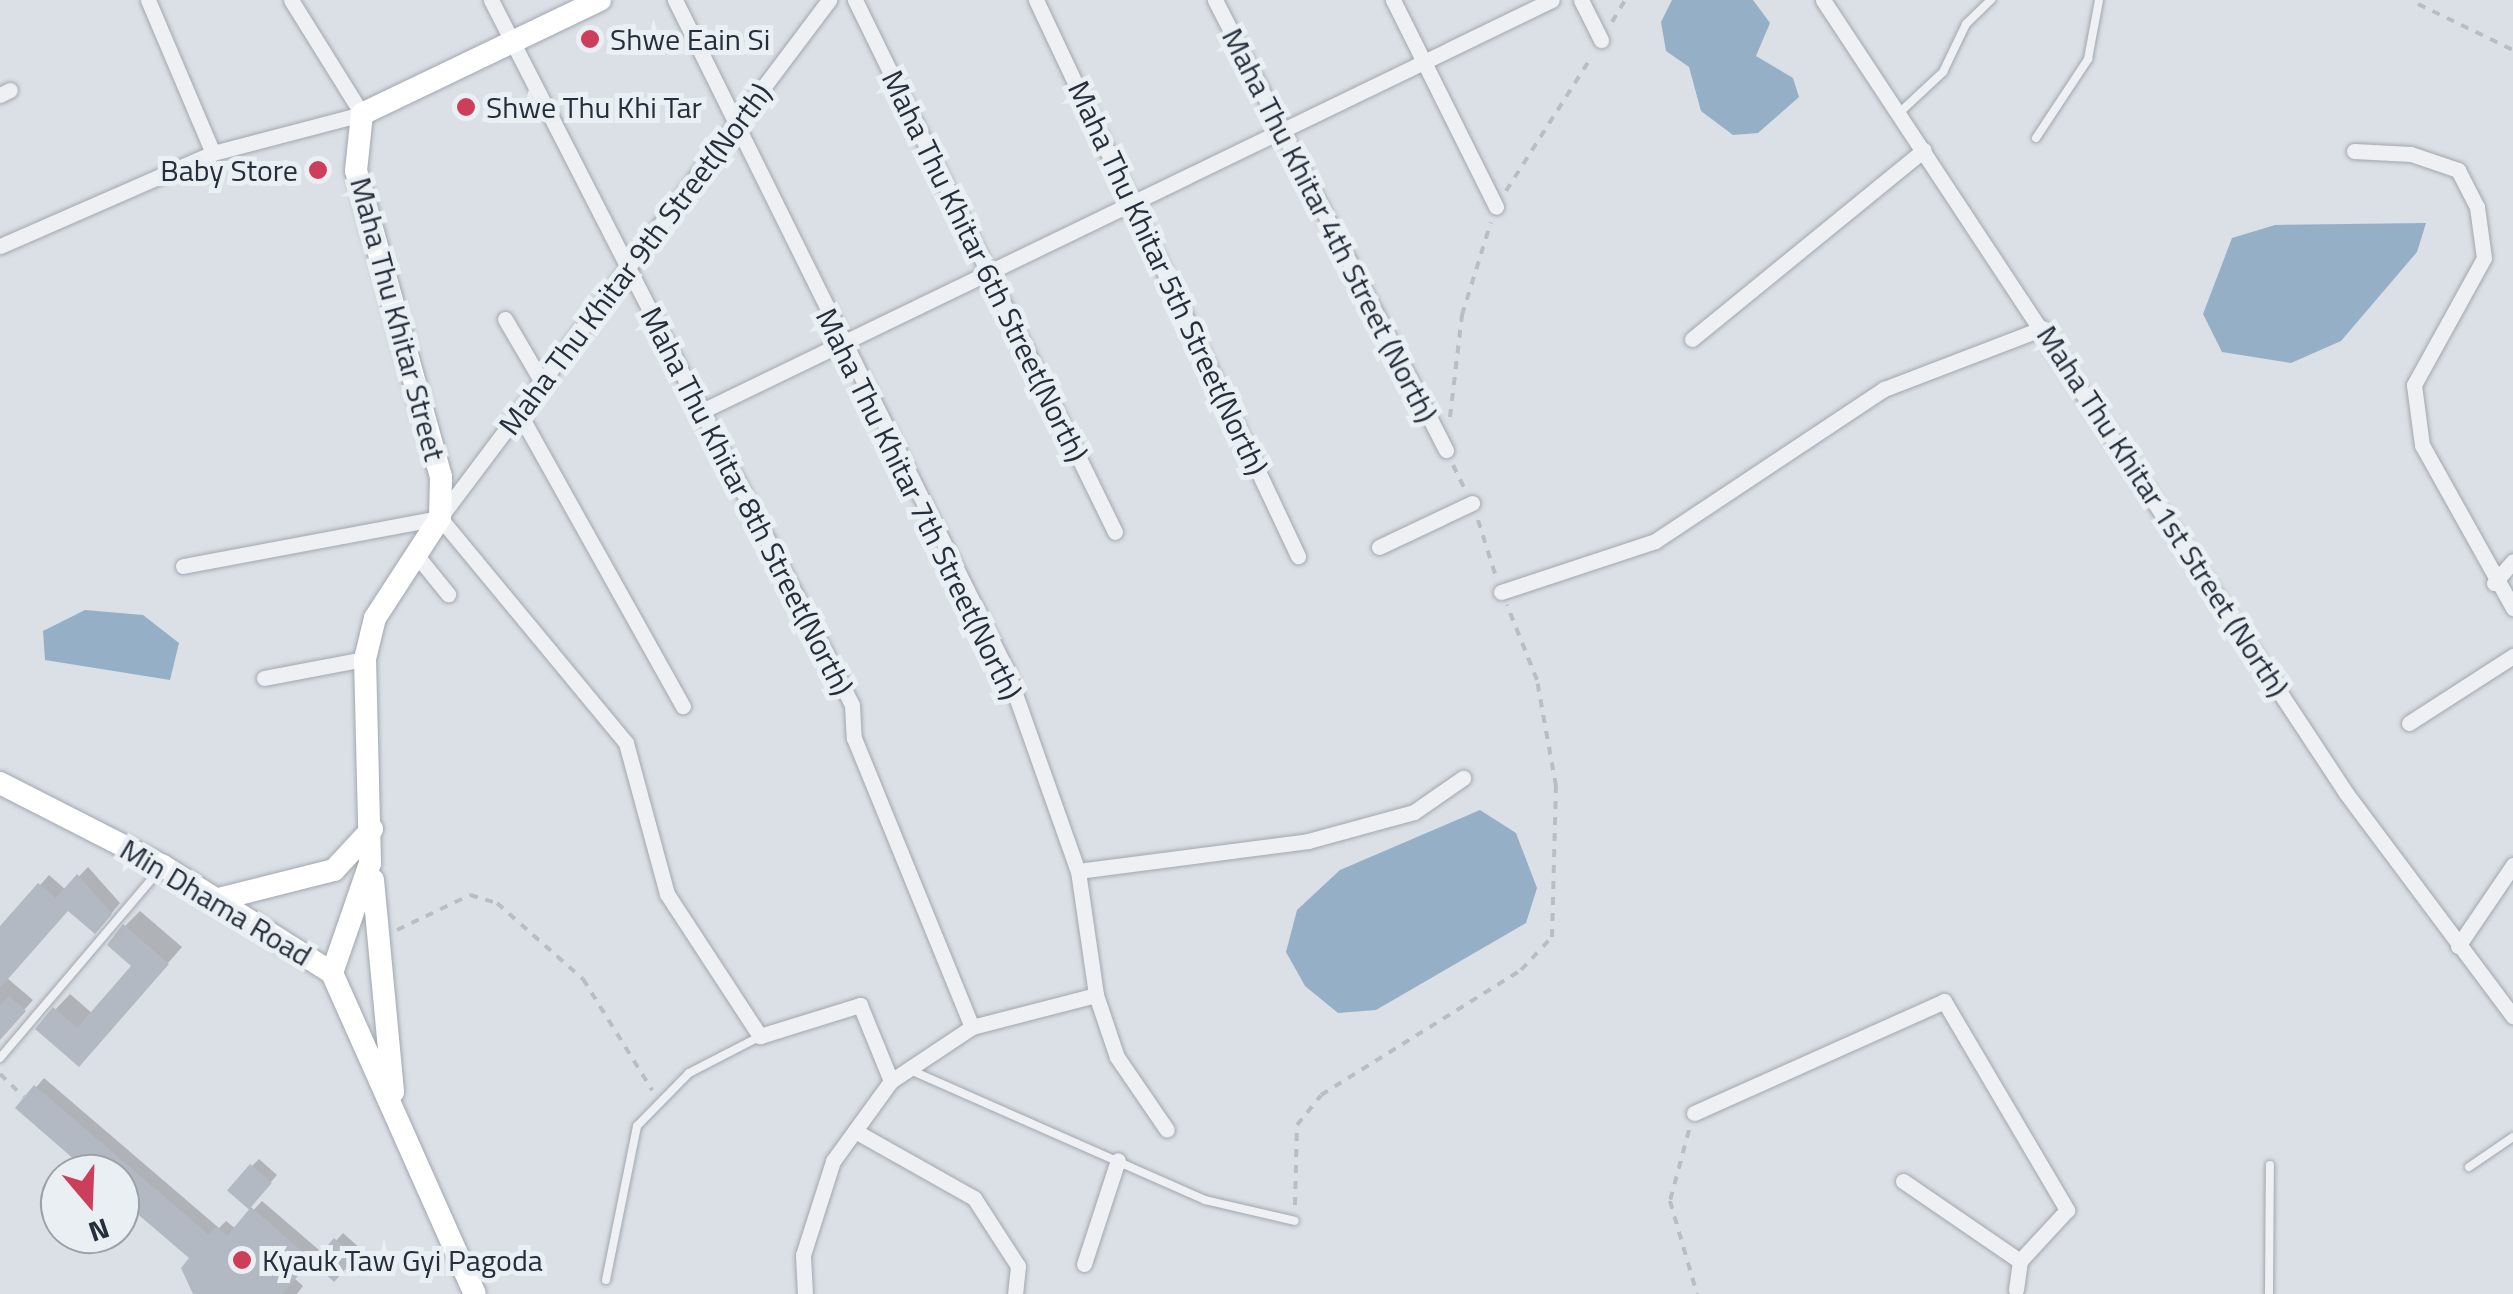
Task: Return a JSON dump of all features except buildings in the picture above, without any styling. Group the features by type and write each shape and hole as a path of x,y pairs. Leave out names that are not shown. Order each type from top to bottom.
{"street":[{"path":"148,0 213,153"},
{"path":"292,0 362,114"},
{"name":"Maha Thu Khitar 8th Street(North)","path":"491,0 852,706 854,738 972,1027"},
{"path":"0,246 213,153 362,114 600,0"},
{"name":"Maha Thu Khitar 7th Street(North)","path":"675,0 839,344 1007,671 1078,871 1096,995 1134,1088 1167,1130"},
{"name":"Maha Thu Khitar 9th Street(North)","path":"440,518 626,264 830,0"},
{"name":"Maha Thu Khitar 6th Street(North)","path":"854,0 1115,532"},
{"name":"Maha Thu Khitar 5th Street(North)","path":"1036,0 1298,556"},
{"name":"Maha Thu Khitar 4th Street (North)","path":"1215,0 1446,450"},
{"path":"1393,0 1496,207"},
{"path":"700,412 1552,0"},
{"path":"1581,0 1601,40"},
{"name":"Maha Thu Khitar 1st Street (North)","path":"1823,0 2044,328 2346,793 2513,1016"},
{"name":"Maha Thu Khitar Street","path":"362,114 356,171 441,477 440,518"},
{"path":"1692,340 1924,150"},
{"path":"2354,150 2412,154 2458,170 2477,207 2484,258 2414,384 2422,445 2494,583 2513,608"},
{"path":"505,318 542,382"},
{"path":"1501,592 1656,541 1884,389 2044,328"},
{"path":"519,413 683,706"},
{"path":"1379,547 1472,503"},
{"path":"393,1101 382,937 370,864 365,659 376,618 418,558 440,518"},
{"path":"183,566 440,518"},
{"path":"440,518 626,742 667,894 760,1036 860,1005 891,1080"},
{"path":"418,558 448,594"},
{"path":"2494,583 2513,562"},
{"path":"2408,723 2513,656"},
{"path":"264,678 365,659"},
{"path":"1078,871 1308,841 1414,812 1462,778"},
{"name":"Min Dhama Road","path":"0,783 163,866 332,973 393,1101 475,1294"},
{"path":"219,899 318,877 372,830"},
{"path":"332,973 370,864"},
{"path":"2458,946 2513,865"},
{"path":"805,1294 803,1255 833,1161 891,1080 972,1027 1096,995"},
{"path":"1694,1112 1944,1001 2067,1210 2020,1261 2019,1293"},
{"path":"855,1131 974,1198 1018,1266 1014,1294"},
{"path":"1084,1264 1118,1160"},
{"path":"1903,1180 2020,1261"}],"lane":[{"path":"1898,114 1943,72 1966,24 1991,0"},
{"path":"2036,138 2088,59 2099,0"},
{"path":"0,1058 163,866"},
{"path":"606,1280 636,1126 689,1073 760,1036"},
{"path":"908,1069 1205,1200 1295,1221"},
{"path":"2469,1167 2513,1137"},
{"path":"2268,1294 2270,1165"}],"path":[{"path":"1295,1221 1297,1125 1321,1095 1521,970 1552,936 1556,786 1537,680 1501,592 1472,503 1446,450 1462,315 1496,207 1625,0"},
{"path":"2418,4 2513,50"},
{"path":"382,937 470,895 498,903 583,979 621,1052 661,1101"},
{"path":"0,1074 24,1097"},
{"path":"1694,1112 1670,1201 1698,1294"}],"water":[{"path":"1672,0 1753,0 1770,23 1756,56 1793,78 1799,97 1758,133 1733,135 1701,111 1689,67 1666,51 1661,22"},
{"path":"2426,223 2417,252 2341,341 2291,363 2222,352 2203,314 2232,238 2275,225"},
{"path":"85,610 143,615 179,643 170,680 45,660 43,631"},
{"path":"1480,810 1516,833 1537,888 1526,923 1376,1010 1338,1013 1305,986 1286,952 1297,910 1340,870"}],"place":[{"name":"Shwe Eain Si","path":"590,39"},
{"name":"Shwe Thu Khi Tar","path":"466,107"},
{"name":"Baby Store","path":"318,170"},
{"name":"Kyauk Taw Gyi Pagoda","path":"242,1260"}]}
